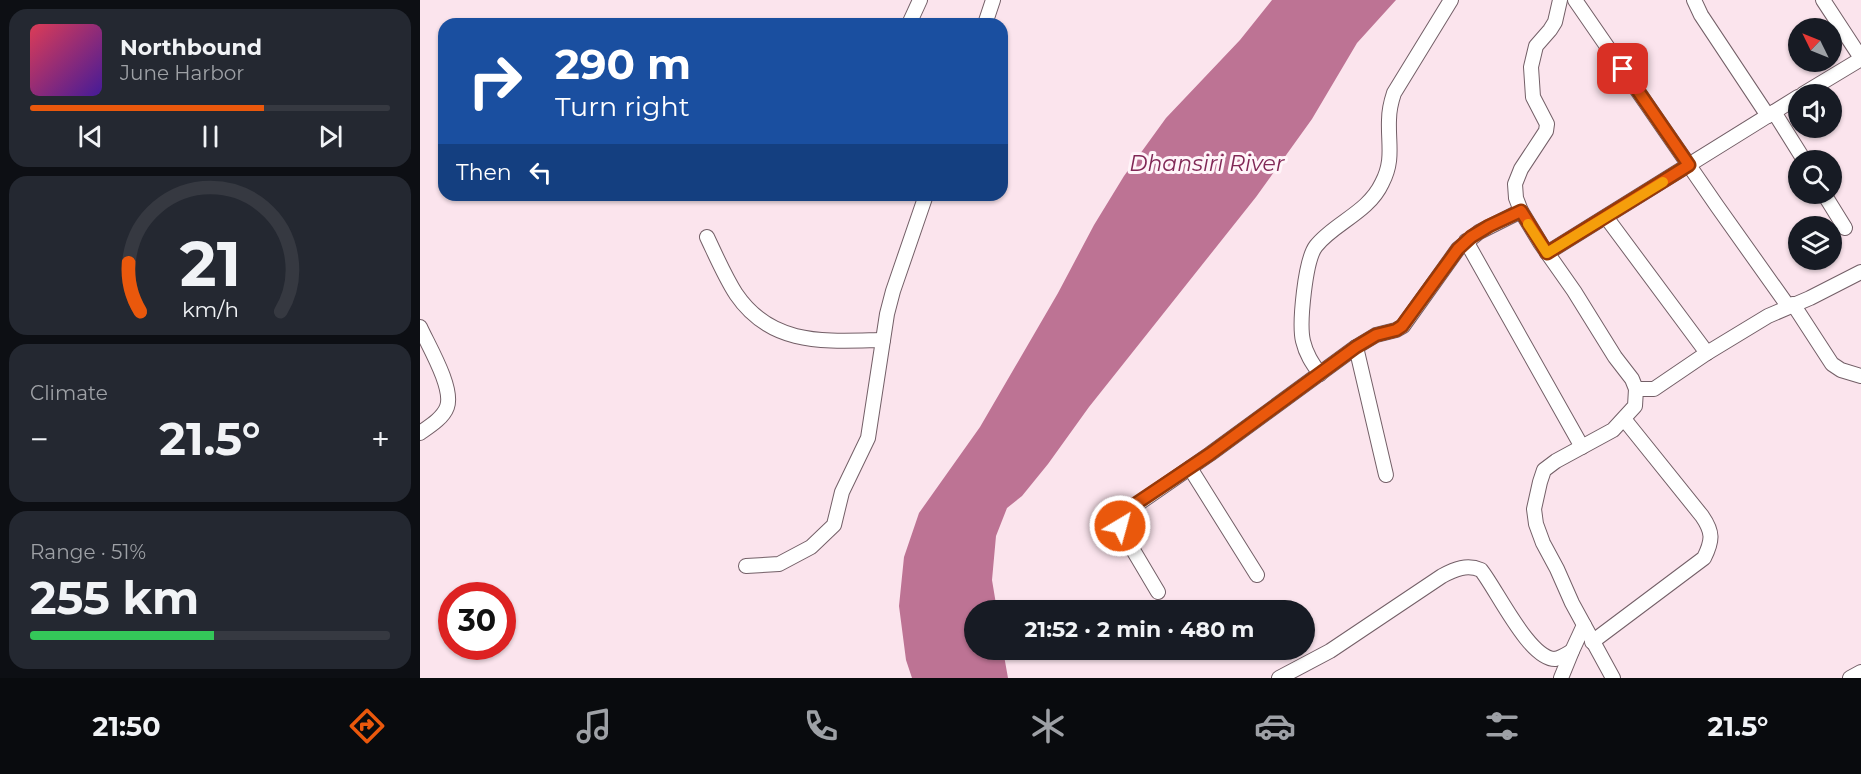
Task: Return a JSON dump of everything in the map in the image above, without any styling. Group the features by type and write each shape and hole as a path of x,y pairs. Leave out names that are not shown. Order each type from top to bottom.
{"street":[{"path":"912,18 920,0"},
{"path":"987,18 993,0"},
{"path":"1320,374 1307,356 1302,339 1308,265 1315,247 1364,207 1381,185 1388,170 1391,154 1389,108 1394,93 1451,0"},
{"path":"1560,0 1555,22 1536,46 1531,67 1533,97 1547,124 1546,131 1521,169 1515,184 1516,198 1521,211 1547,253 1632,379 1636,389 1635,406 1613,430 1556,461 1544,471 1534,509 1536,524 1543,543 1592,642 1613,678"},
{"path":"1575,0 1689,165 1832,364 1841,370 1861,376"},
{"path":"1694,0 1701,15 1797,150"},
{"path":"1820,84 1861,59 1823,0"},
{"path":"1547,253 1788,104"},
{"path":"746,566 779,564 811,546 834,525 842,492 868,438 893,291 924,201"},
{"path":"1830,204 1845,228"},
{"path":"1158,592 1120,526 1131,507 1190,468 1356,347 1376,335 1396,330 1402,326 1466,241 1489,226 1521,211"},
{"path":"1606,216 1707,353"},
{"path":"707,237 736,293 749,310 775,330 818,340 883,340"},
{"path":"1466,241 1582,447"},
{"path":"1636,389 1654,389 1768,316 1861,272"},
{"path":"420,327 449,398 447,408 440,418 420,433"},
{"path":"1356,347 1386,475"},
{"path":"1592,642 1704,558 1711,538 1710,528 1702,516 1624,419"},
{"path":"1190,468 1257,575"},
{"path":"1279,678 1330,651 1442,576 1459,568 1481,570 1522,633 1538,652 1554,659 1563,657 1572,651"},
{"path":"1561,678 1584,625"},
{"path":"1850,678 1861,672"}],"water":[{"name":"Dhansiri River","path":"1272,0 1396,0 1357,43 1312,119 1256,197 1089,407 1048,464 1022,496 1007,508 996,536 992,580 995,600 964,600 964,660 1005,660 1008,678 912,678 906,660 899,606 904,557 919,513 980,427 1124,176 1166,118 1240,40"}],"slow traffic":[{"path":"1528,224 1547,253 1663,182"}],"route":[{"path":"1120,526 1126,512 1131,507 1210,454 1356,347 1376,335 1396,330 1402,326 1458,249 1471,237 1521,211 1547,253 1689,165 1623,69"}]}
